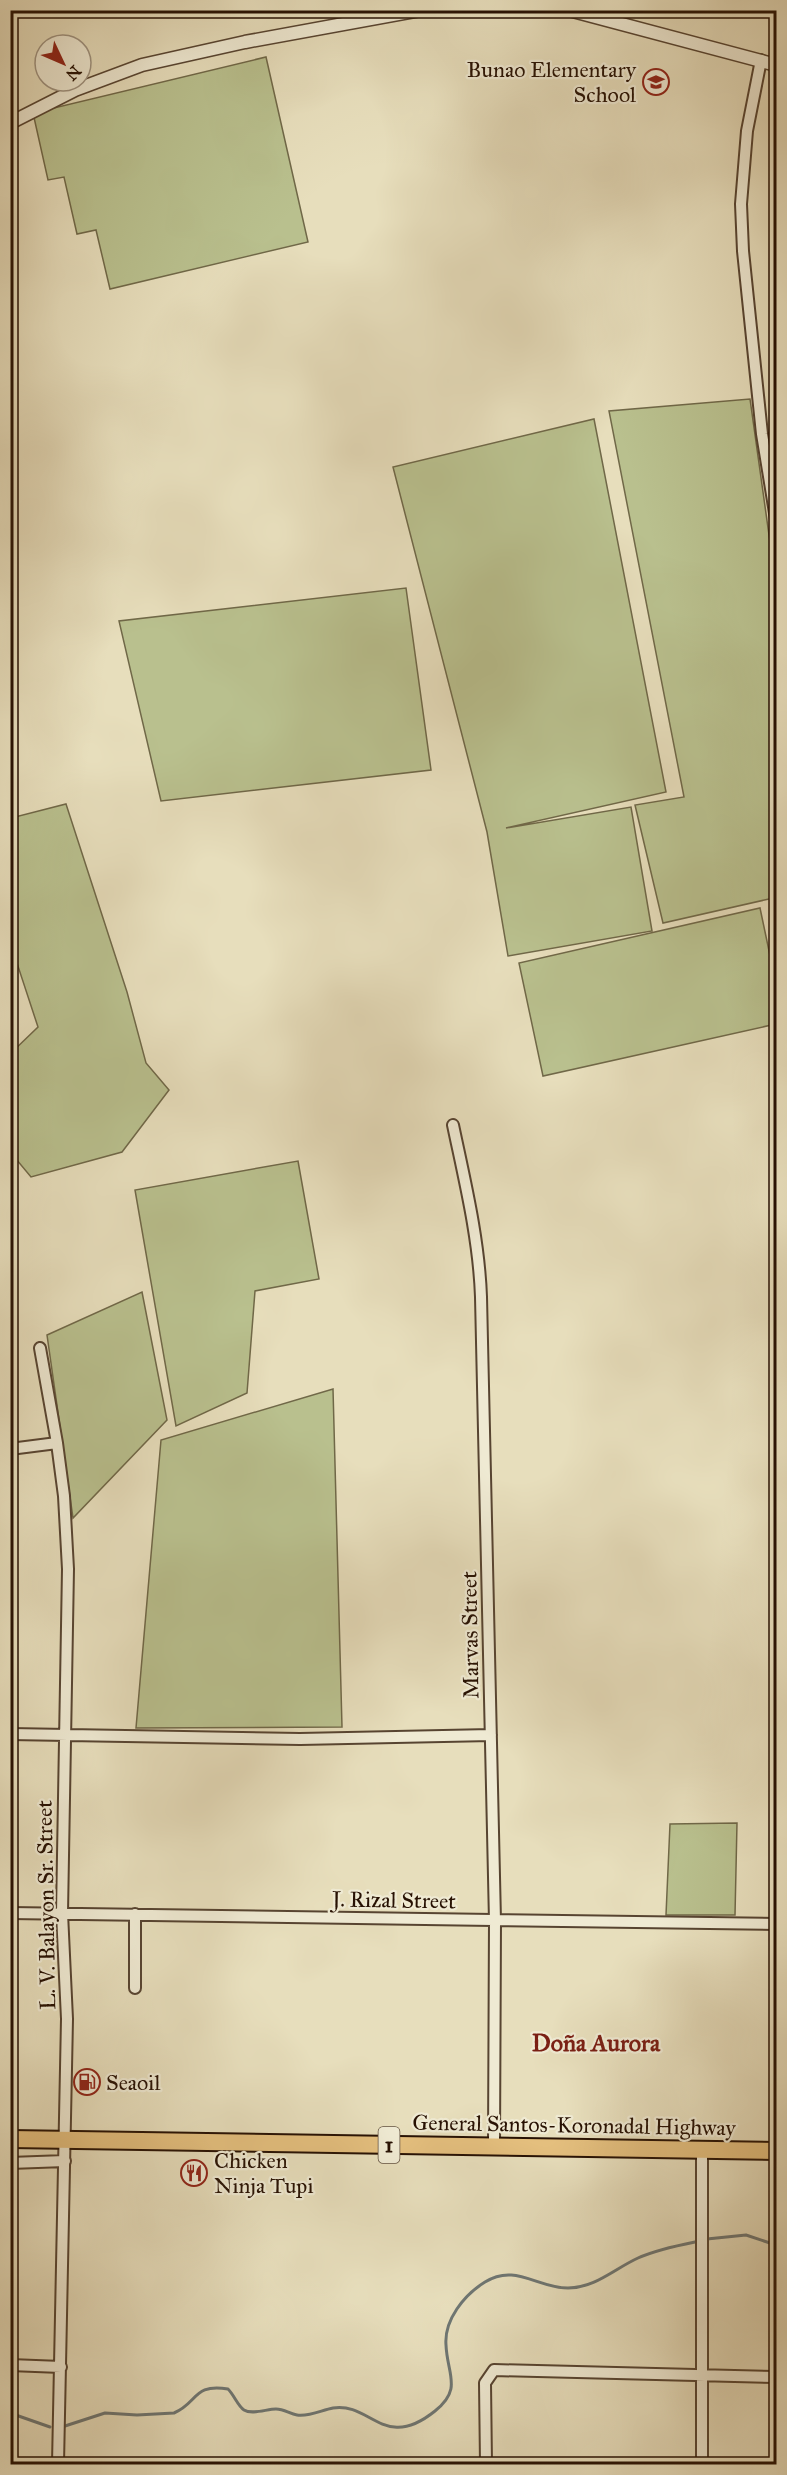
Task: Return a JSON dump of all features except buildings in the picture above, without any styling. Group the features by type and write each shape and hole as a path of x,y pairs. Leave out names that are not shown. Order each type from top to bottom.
{"highway":[{"name":"General Santos-Koronadal Highway","path":"10,2139 777,2151"}],"street":[{"path":"10,123 75,90 142,65 292,33 420,10"},
{"path":"569,10 777,65"},
{"path":"761,60 747,131 741,204 762,434 777,519"},
{"name":"Marvas Street","path":"453,1125 480,1264 495,1921 494,2146"},
{"name":"L. V. Balayon Sr. Street","path":"40,1348 64,1496 68,1569 62,1913 68,2019 58,2464"},
{"path":"10,1449 57,1443"},
{"path":"10,1734 300,1739 491,1735"},
{"name":"J. Rizal Street","path":"10,1913 777,1924"},
{"path":"135,1914 135,1988"},
{"path":"702,2150 702,2464"},
{"path":"10,2163 65,2161"},
{"path":"10,2365 61,2367"},
{"path":"486,2464 485,2383 494,2370 777,2377"}],"green space":[{"path":"266,57 308,242 110,289 96,230 77,234 64,177 48,180 33,113"},
{"path":"750,399 776,585 776,894 769,899 663,923 635,805 684,797 609,411"},
{"path":"594,419 666,792 506,828 631,807 652,931 508,956 487,832 393,467"},
{"path":"406,588 431,770 161,801 119,621"},
{"path":"66,804 127,992 146,1063 169,1090 122,1152 31,1177 11,1153 11,1053 38,1027 11,945 11,818"},
{"path":"760,908 776,984 776,1024 543,1076 519,963"},
{"path":"298,1161 319,1279 255,1291 247,1393 176,1426 135,1190"},
{"path":"142,1292 167,1420 73,1518 47,1335"},
{"path":"333,1389 342,1727 136,1728 161,1440"},
{"path":"737,1823 735,1915 666,1915 670,1824"}],"waterway":[{"path":"707,2239 746,2235 776,2245"},
{"path":"65,2426 105,2413 137,2415 174,2413 202,2391 217,2388 228,2389 240,2406 247,2411 276,2409 302,2415 333,2408 346,2408 379,2423 403,2427 418,2422 435,2411 449,2395 451,2381 446,2345 448,2326 457,2309 477,2287 496,2277 506,2275 557,2287 578,2287 596,2281 645,2255 695,2242"},
{"path":"10,2413 50,2427"}],"place":[{"name":"Bunao Elementary School","path":"656,82"},
{"name":"Seaoil","path":"87,2082"},
{"name":"Chicken Ninja Tupi","path":"194,2173"}],"district":[{"name":"Doña Aurora","path":"596,2043"}]}
